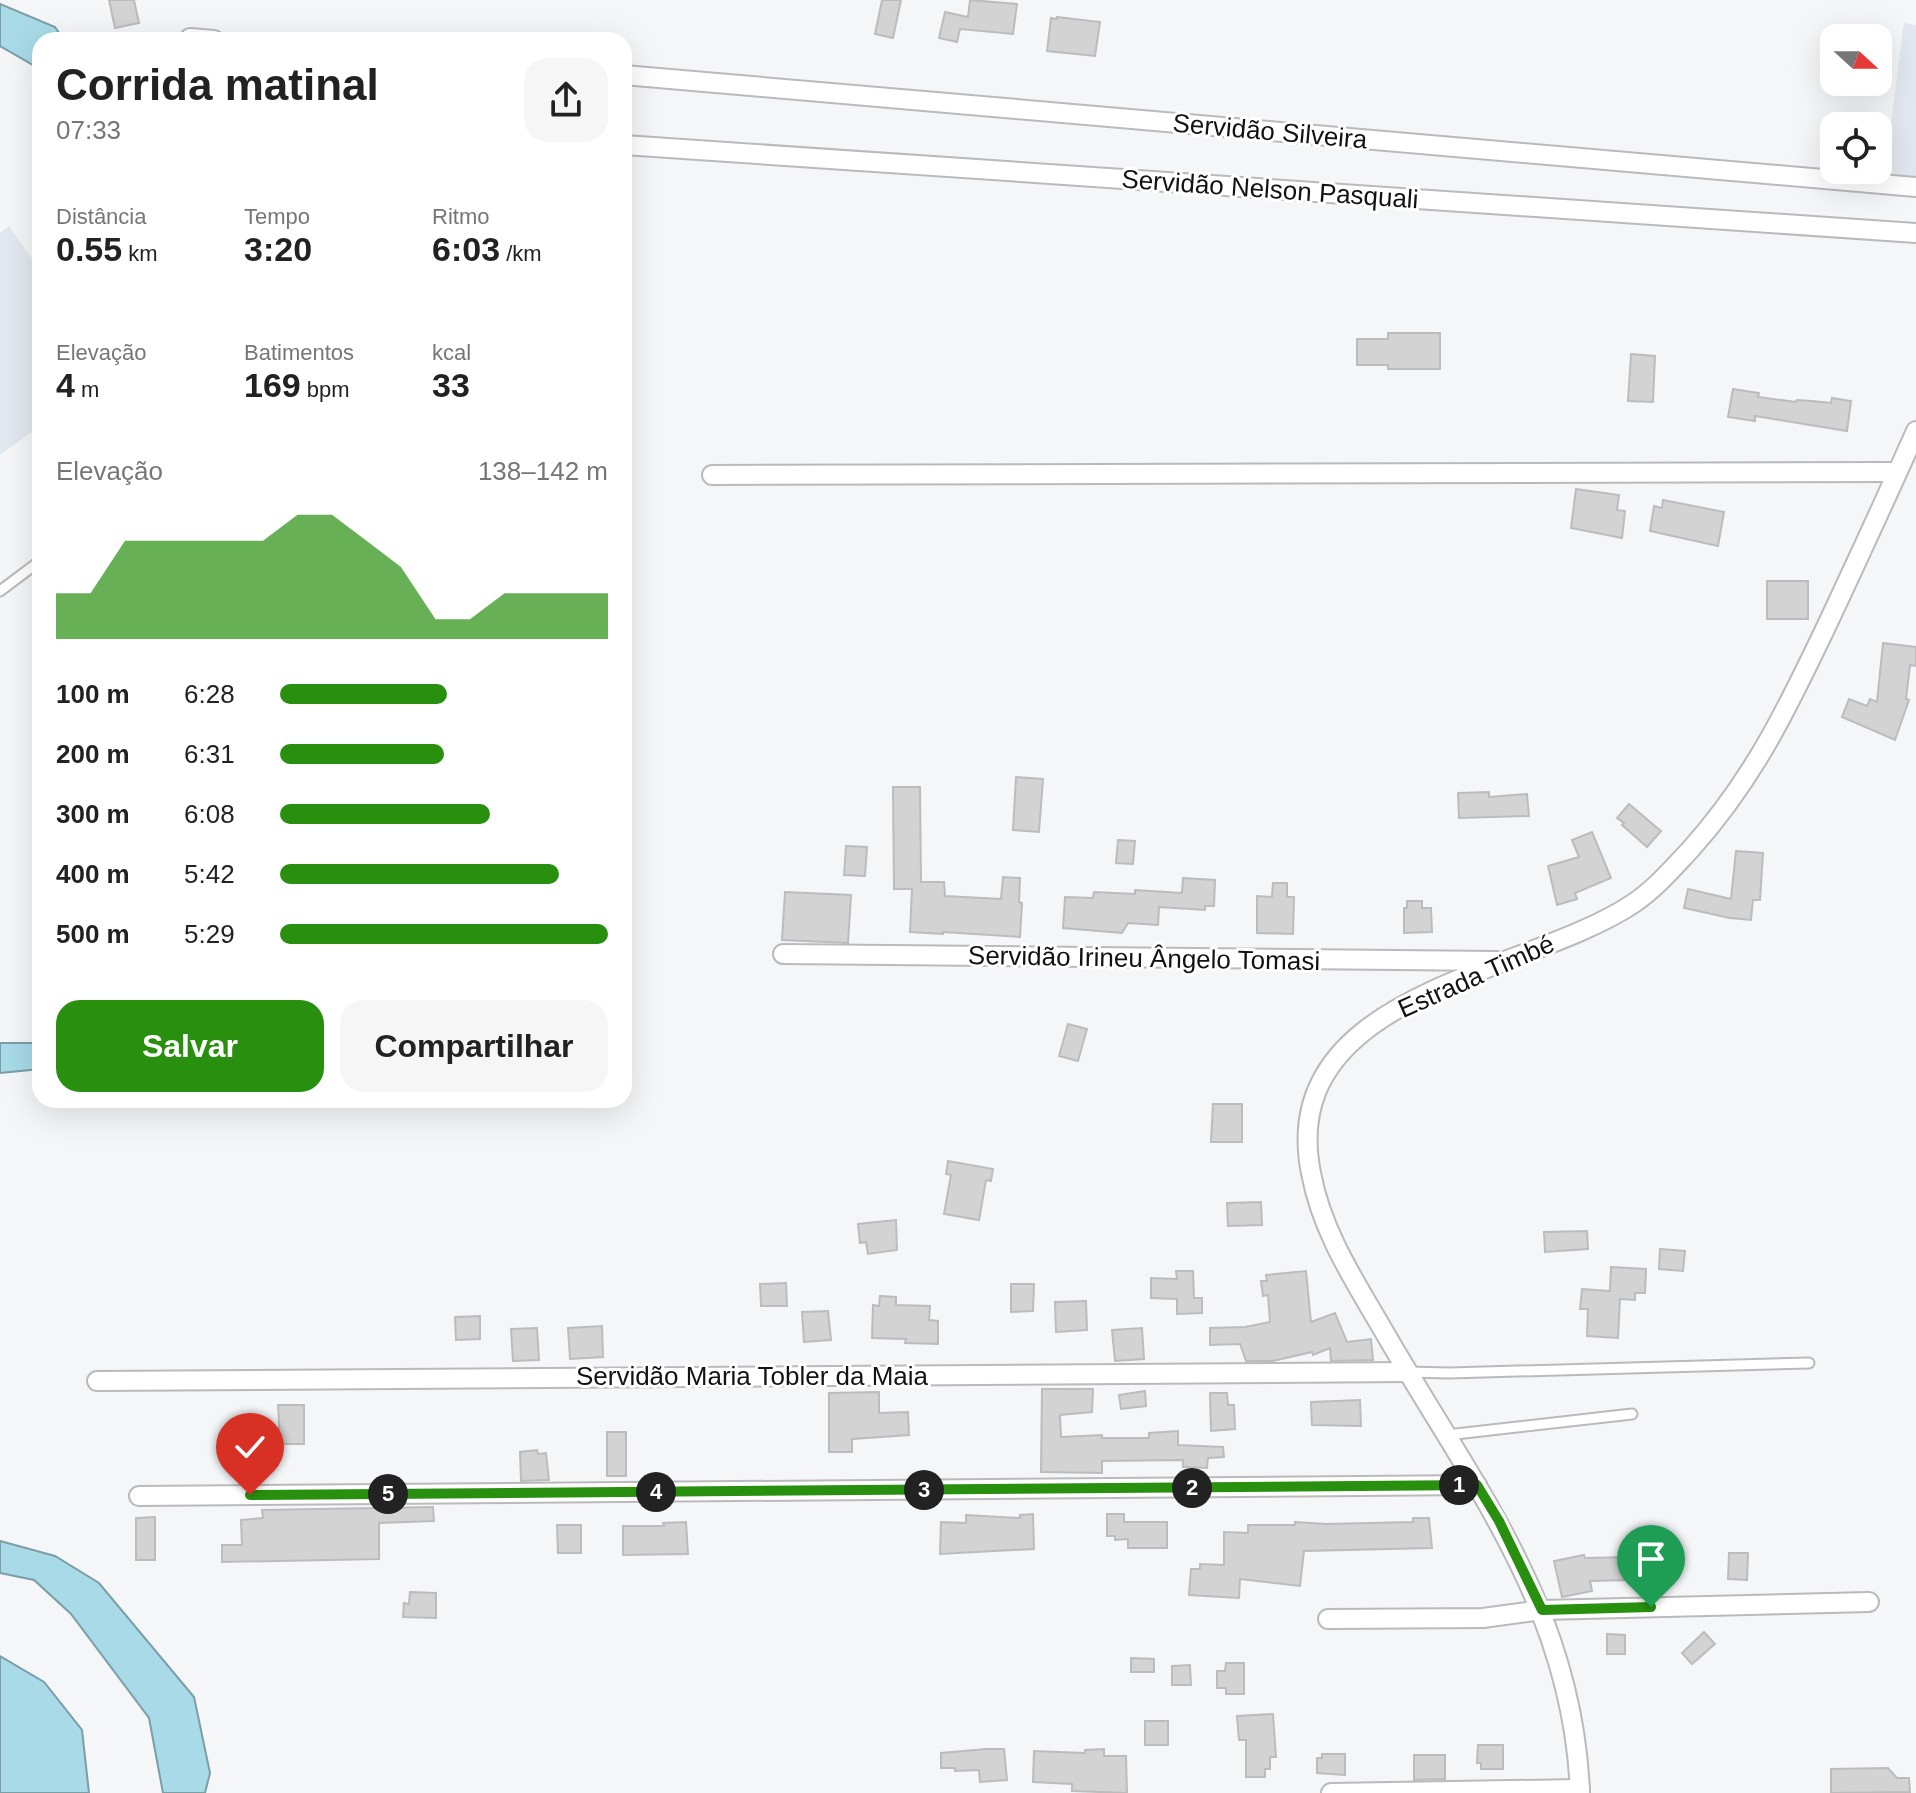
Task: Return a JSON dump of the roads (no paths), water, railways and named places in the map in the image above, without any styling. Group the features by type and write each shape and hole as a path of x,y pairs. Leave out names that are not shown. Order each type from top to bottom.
{"street":[{"name":"Servidão Silveira","path":"632,76 1916,187"},
{"name":"Servidão Nelson Pasquali","path":"632,146 1916,233"},
{"name":"Estrada Timbé","path":"1580,1791 1573,1720 1561,1664 1542,1610 1499,1521 1407,1372 1325,1223 1311,1172 1306,1133 1314,1094 1339,1054 1373,1023 1413,999 1608,919 1638,900 1669,872 1718,818 1755,768 1787,711 1916,431"},
{"path":"712,475 1897,472"},
{"name":"Servidão Irineu Ângelo Tomasi","path":"783,954 1505,961"},
{"name":"Servidão Maria Tobler da Maia","path":"97,1381 1407,1372"},
{"path":"139,1496 1477,1485"},
{"path":"1328,1619 1483,1618 1542,1610 1869,1602"},
{"path":"1331,1793 1580,1791"}],"lane":[{"path":"0,591 32,567"},
{"path":"1407,1372 1809,1363"},
{"path":"1447,1435 1632,1414"}],"water":[{"path":"0,4 55,27 58,32 32,32 32,64 0,46"},
{"path":"0,1043 32,1043 32,1070 0,1073"},
{"path":"0,1541 55,1556 99,1583 194,1697 210,1773 205,1793 163,1793 149,1718 71,1614 34,1580 0,1573"},
{"path":"0,1656 44,1682 82,1730 89,1793 0,1793"}]}
